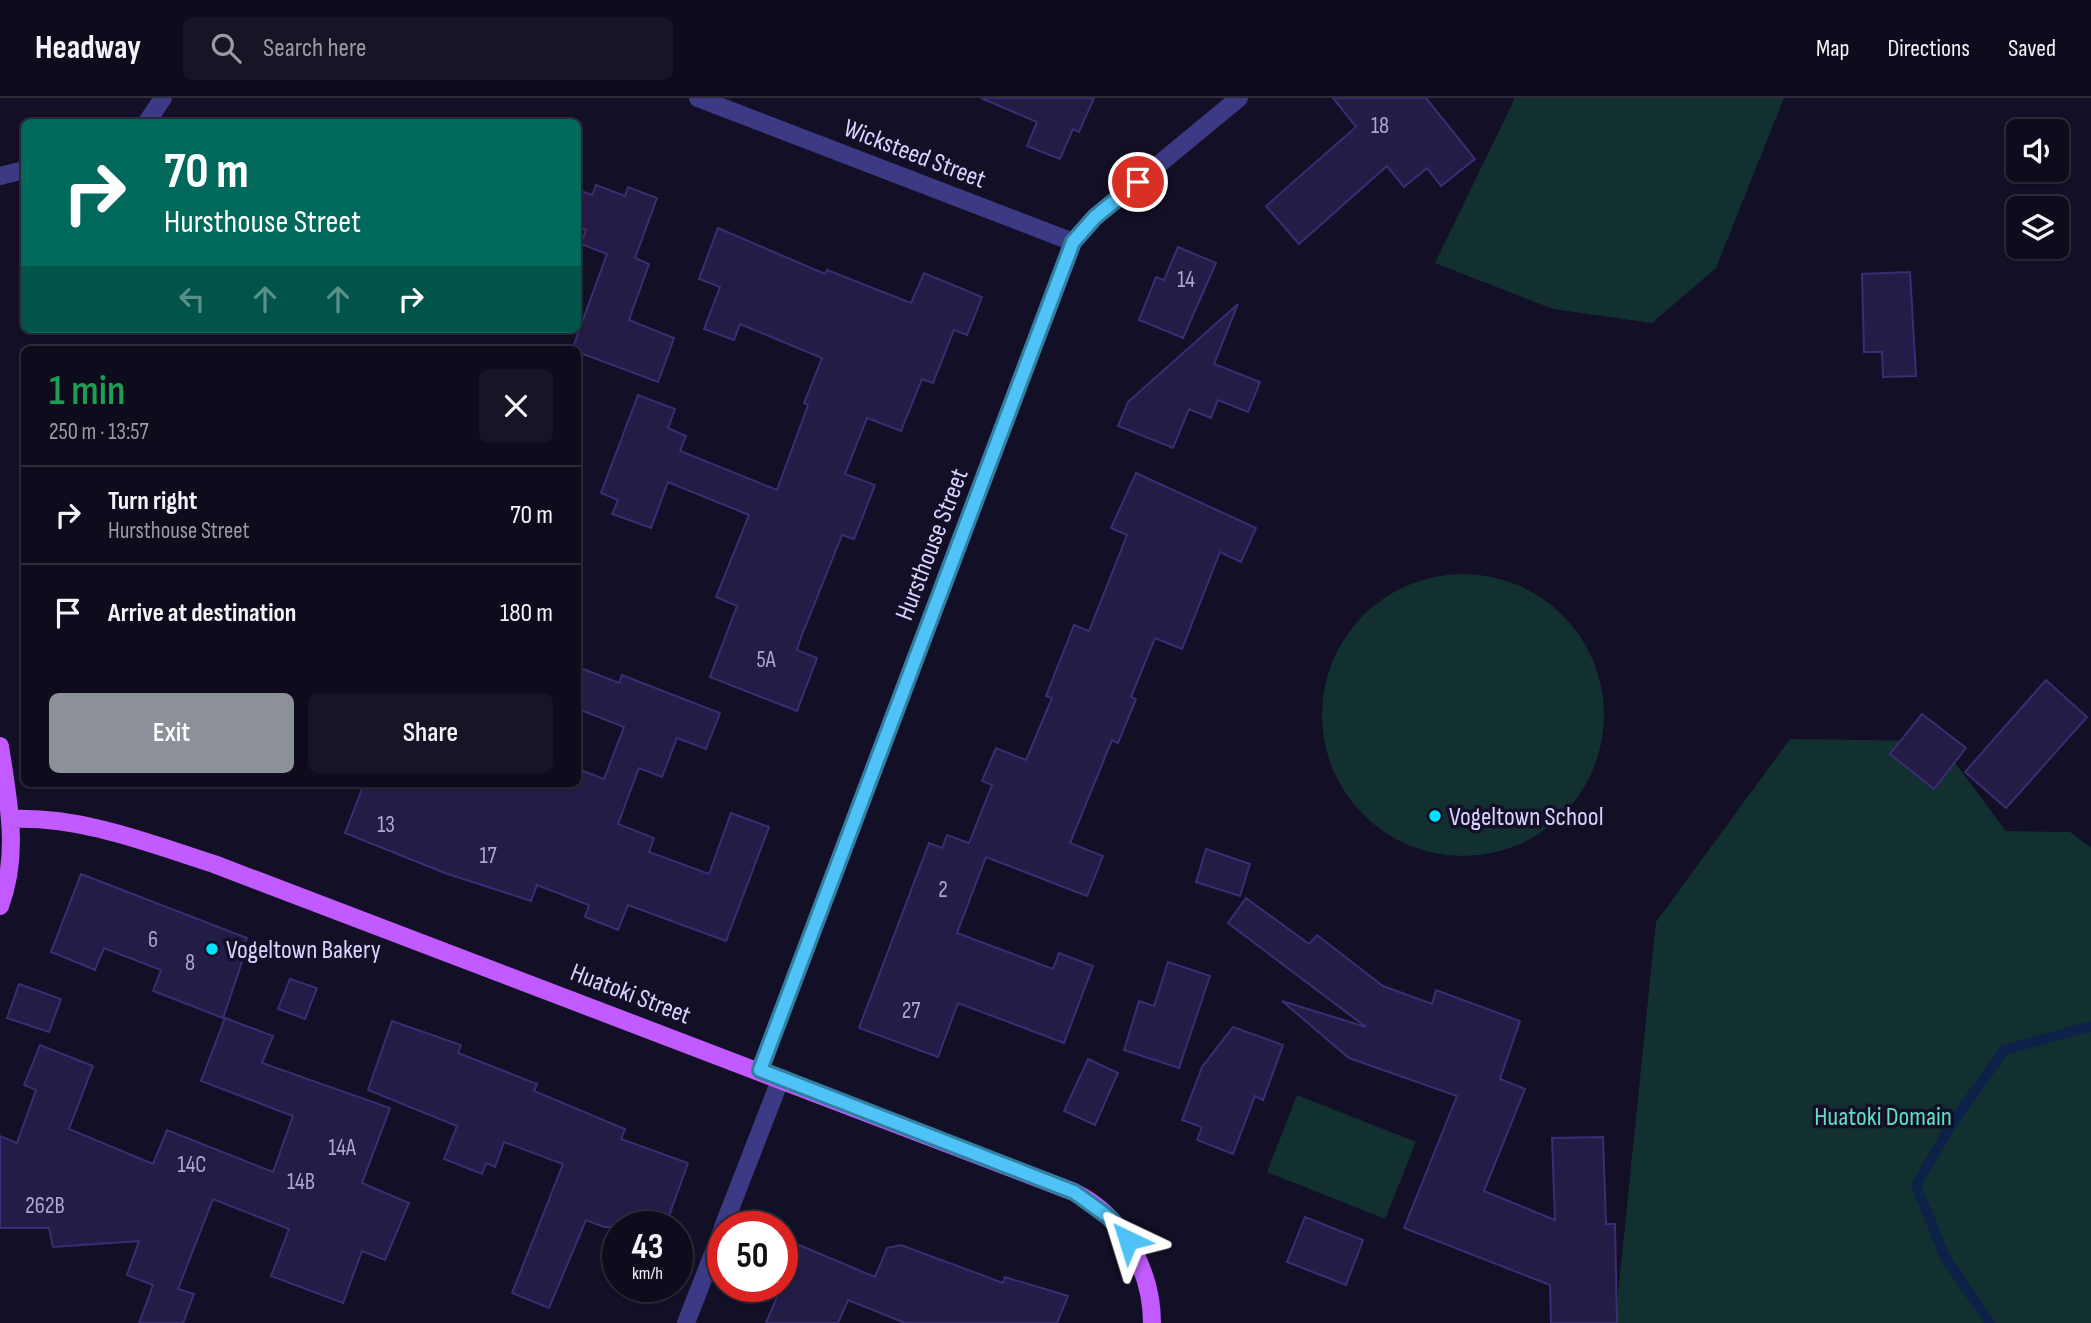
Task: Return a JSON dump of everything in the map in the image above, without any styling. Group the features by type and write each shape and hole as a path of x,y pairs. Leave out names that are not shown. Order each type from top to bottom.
{"main road":[{"path":"0,746 11,819 9,871 0,906"},
{"name":"Huatoki Street","path":"11,819 44,818 92,827 214,864 781,1078 1084,1197 1110,1218 1128,1240 1143,1268 1151,1298 1152,1323"}],"street":[{"path":"149,119 163,98"},
{"name":"Wicksteed Street","path":"698,98 1073,242"},
{"name":"Hursthouse Street","path":"760,1070 1073,242 1095,217 1239,98"},
{"path":"0,176 21,171"},
{"path":"729,1211 781,1078"},
{"path":"686,1323 707,1269"}],"green space":[{"path":"1515,98 1784,98 1716,268 1652,323 1553,309 1435,263"},
{"path":"1477,574 1491,576 1530,590 1563,615 1581,636 1594,661 1602,687 1602,743 1594,769 1581,794 1563,815 1542,833 1517,846 1491,854 1449,856 1435,854 1396,840 1373,824 1354,805 1338,782 1324,743 1322,701 1324,687 1338,648 1354,625 1373,606 1396,590 1435,576"},
{"name":"Huatoki Domain","path":"1790,739 1939,741 2006,831 2070,832 2091,848 2091,1323 1615,1323 1656,922"},
{"path":"1297,1095 1416,1142 1385,1219 1267,1172"}],"building":[{"path":"981,98 1094,98 1079,132 1073,129 1060,159 1027,146 1037,122"},
{"path":"1333,98 1426,98 1475,159 1441,186 1427,168 1404,187 1387,166 1299,244 1266,206 1356,127"},
{"path":"596,185 625,196 628,187 657,198 635,258 649,264 629,320 674,338 658,382 581,353 581,346 573,346 578,333 581,333 581,325 607,254 581,244 586,230 581,228 581,191 592,195"},
{"path":"718,228 825,274 827,270 911,303 924,273 982,297 967,335 954,330 933,383 922,379 901,431 867,418 845,474 875,485 854,539 842,535 800,640 797,650 817,658 797,711 710,677 737,606 716,597 749,515 668,482 651,528 612,514 618,500 601,493 638,395 675,409 668,428 686,436 680,451 777,490 808,405 804,403 822,358 740,324 734,340 704,329 720,287 699,279"},
{"path":"1178,247 1216,263 1183,338 1139,320 1156,277 1164,280"},
{"path":"1910,272 1916,376 1883,377 1882,352 1864,352 1862,274"},
{"path":"1238,304 1214,364 1260,382 1248,412 1218,400 1211,418 1189,409 1173,448 1118,426 1128,402"},
{"path":"1136,473 1256,528 1241,562 1220,552 1182,649 1155,638 1131,697 1136,699 1118,743 1112,740 1070,843 1103,856 1087,896 986,857 957,933 1053,969 1059,953 1093,966 1064,1043 958,1003 938,1057 859,1028 929,843 942,848 947,835 969,843 992,785 982,781 996,748 1026,760 1052,698 1046,696 1074,625 1089,631 1127,535 1111,528"},
{"path":"581,668 619,683 622,675 720,713 706,749 677,738 662,777 639,768 618,824 654,838 649,852 709,874 731,813 769,827 726,941 628,905 618,930 585,917 589,905 537,885 531,901 445,873 345,833 363,787 581,787 581,770 604,779 624,727 581,710"},
{"path":"2046,680 2087,717 2006,808 1965,772"},
{"path":"1922,714 1966,748 1934,789 1890,754"},
{"path":"1206,849 1250,864 1240,896 1196,882"},
{"path":"81,874 247,938 239,957 243,959 223,1018 153,991 161,970 104,948 95,970 51,952"},
{"path":"1246,898 1309,944 1317,935 1383,986 1432,1004 1436,990 1520,1021 1500,1079 1525,1089 1484,1191 1555,1220 1552,1138 1603,1137 1606,1224 1615,1224 1617,1323 1551,1323 1550,1285 1404,1228 1457,1096 1349,1058 1282,1001 1366,1027 1228,923"},
{"path":"1168,962 1210,976 1179,1068 1124,1050 1139,1001 1154,1006"},
{"path":"290,979 317,988 305,1019 278,1009"},
{"path":"19,984 61,999 49,1032 7,1018"},
{"path":"225,1018 273,1036 262,1063 390,1108 362,1183 409,1203 385,1260 362,1251 343,1303 271,1276 289,1229 213,1199 178,1289 194,1294 183,1323 139,1323 153,1285 127,1275 139,1241 53,1247 49,1228 0,1228 0,1136 17,1143 36,1090 24,1085 40,1045 93,1066 69,1129 153,1164 167,1130 273,1172 293,1116 201,1081"},
{"path":"392,1021 461,1045 458,1053 537,1084 534,1091 625,1129 621,1139 688,1163 671,1211 602,1211 602,1226 586,1220 549,1308 512,1293 563,1164 504,1142 495,1167 486,1163 482,1174 444,1159 457,1126 368,1090"},
{"path":"1233,1027 1283,1045 1263,1100 1255,1096 1233,1154 1197,1140 1202,1127 1182,1120 1202,1067"},
{"path":"1088,1059 1118,1073 1095,1125 1064,1111"},
{"path":"1305,1217 1363,1240 1346,1285 1287,1262"},
{"path":"799,1245 875,1277 887,1248 901,1245 1003,1283 1005,1277 1068,1296 1057,1323 905,1323 848,1300 838,1323 766,1323 775,1302 798,1302"}],"waterway":[{"path":"1990,1323 1945,1257 1916,1185 1953,1122 2004,1050 2091,1026"}],"place":[{"name":"Vogeltown School","path":"1435,816"},
{"name":"Vogeltown Bakery","path":"212,949"}],"route":[{"path":"1128,1240 1110,1218 1074,1192 760,1070 1073,242 1095,217 1138,182"}]}
